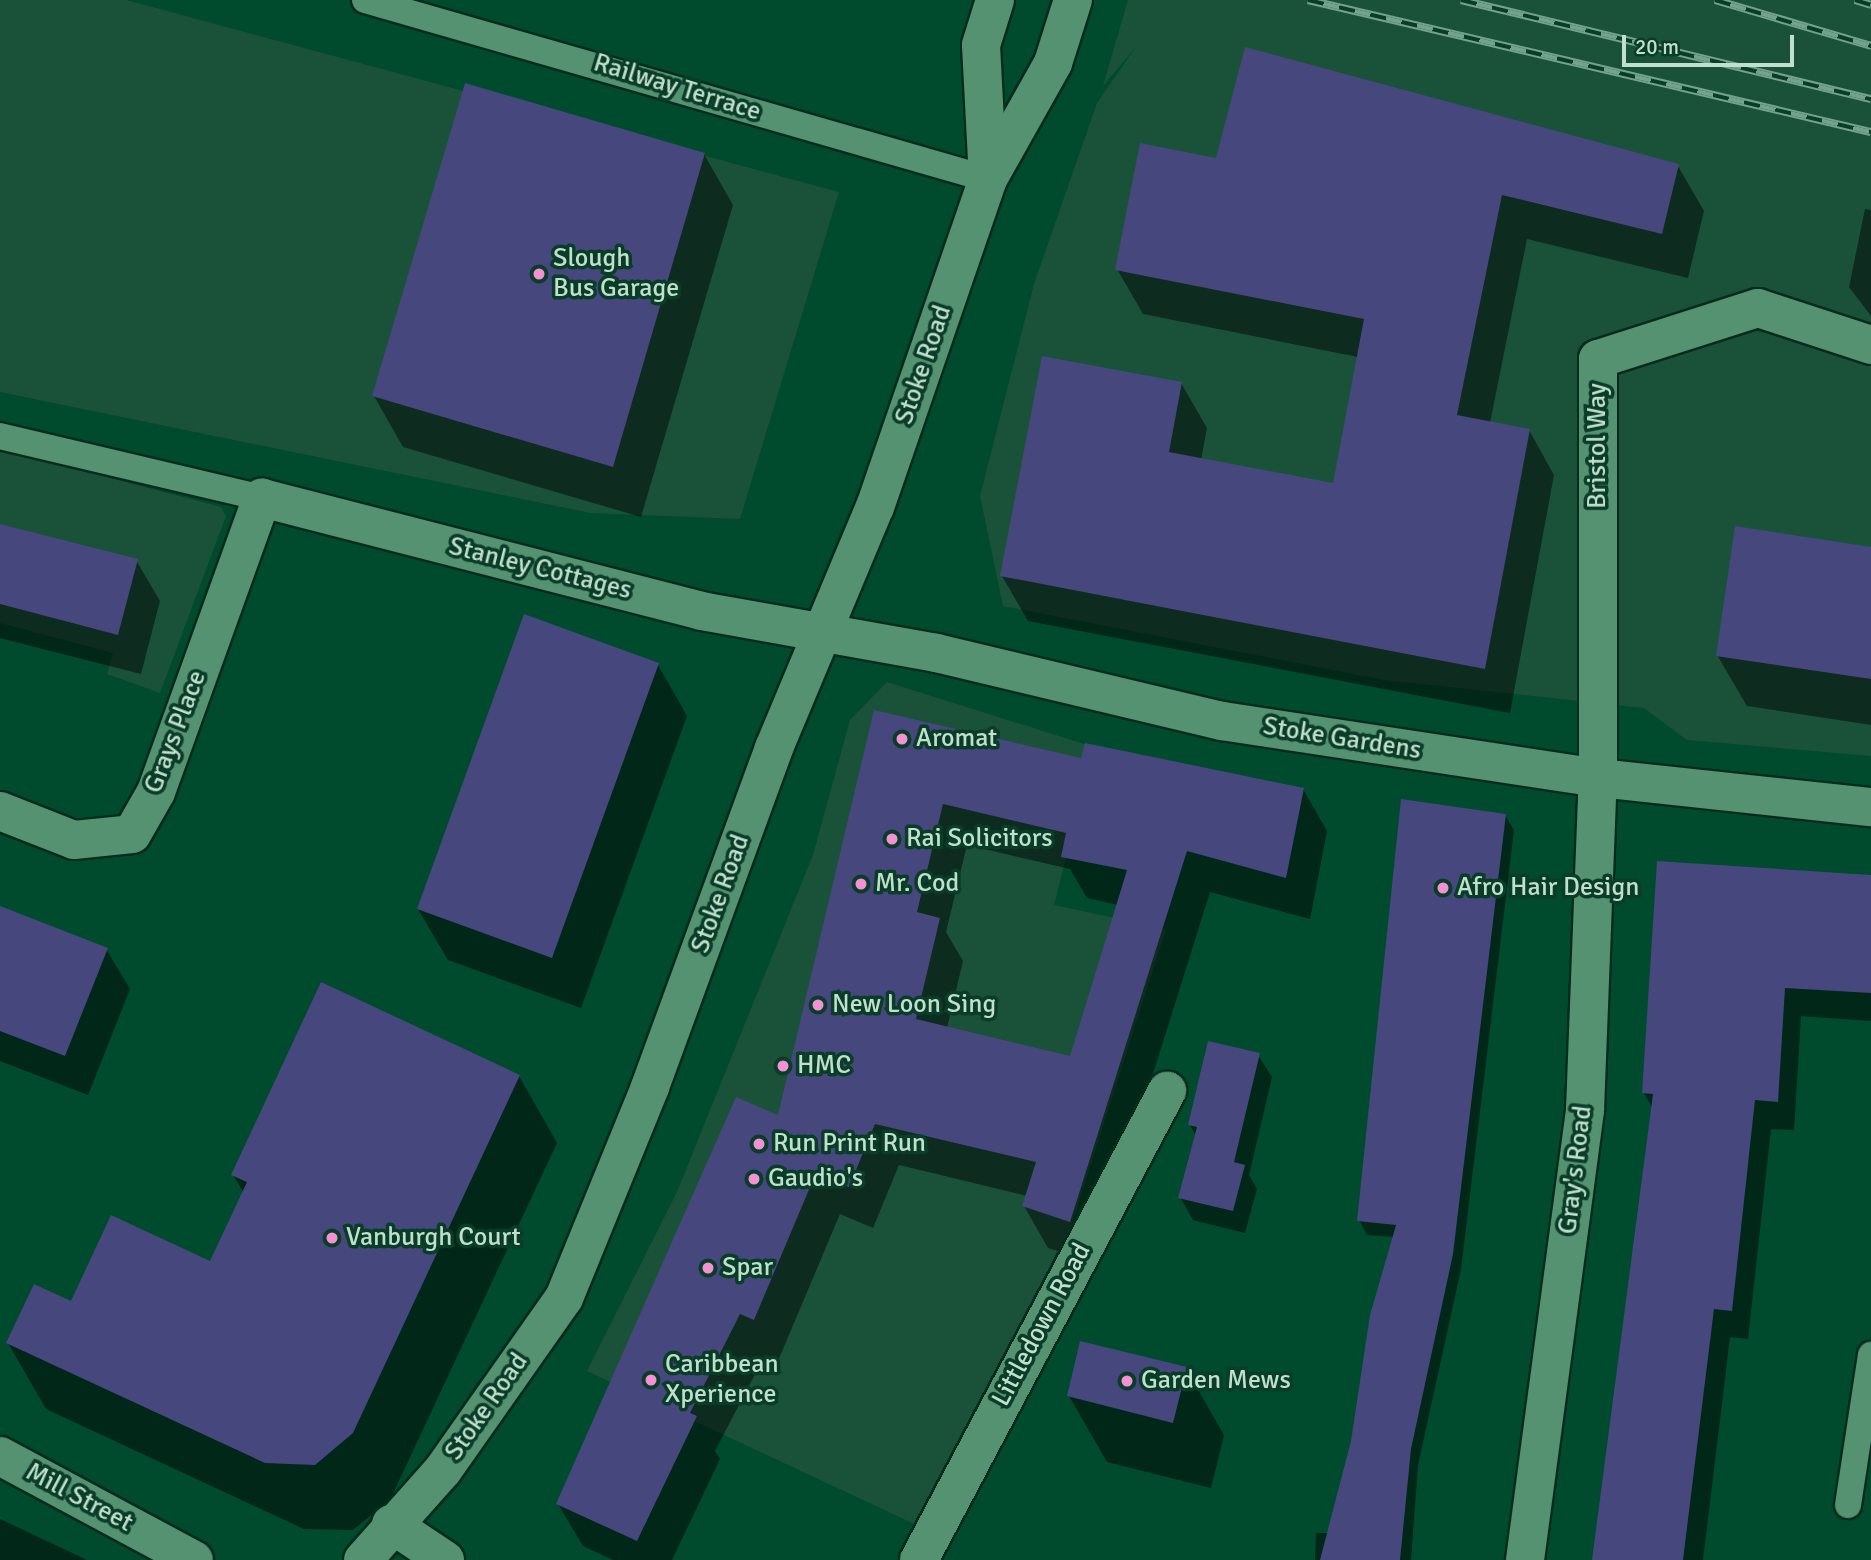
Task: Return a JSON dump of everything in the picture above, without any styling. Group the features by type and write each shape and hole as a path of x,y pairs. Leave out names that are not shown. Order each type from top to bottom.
{"street":[{"name":"Stoke Road","path":"988,179 981,45 995,0"},
{"name":"Stoke Road","path":"363,1560 391,1524 443,1470 564,1298 820,632 875,507 988,179 1053,63 1073,0"},
{"name":"Bristol Way","path":"1598,778 1598,359 1758,308 1871,345"},
{"name":"Stanley Cottages","path":"262,498 701,611 820,632"},
{"name":"Grays Place","path":"0,811 74,840 132,834 156,792 262,498"},
{"name":"Stoke Gardens","path":"820,632 1222,721 1598,778 1871,807"},
{"name":"Gray's Road","path":"1525,1560 1585,1110 1598,778"},
{"name":"Littledown Road","path":"919,1560 1167,1091"},
{"name":"Mill Street","path":"0,1457 194,1560"},
{"path":"391,1524 445,1560"}],"lane":[{"name":"Railway Terrace","path":"365,0 988,179"},
{"path":"0,436 262,498"},
{"path":"1848,1505 1871,1355"}],"shaded area":[{"path":"0,0 126,0 839,192 740,519 591,513 0,392"},
{"path":"1128,0 1871,0 1871,756 1687,740 1644,708 1384,680 1003,606 980,496 1034,284 1097,103 1135,48 1103,86"},
{"path":"0,449 221,507 226,516 160,693 107,674 113,653 0,623"},
{"path":"887,682 1094,747 1054,905 1166,929 1066,1242 923,1528 587,1371 677,1192 813,855 850,720"}],"building":[{"path":"1245,47 1679,164 1662,234 1502,195 1457,415 1530,429 1485,669 1000,576 1042,356 1182,382 1169,452 1333,483 1364,319 1115,270 1140,143 1216,158"},
{"name":"Slough Bus Garage","path":"465,83 705,153 613,467 372,396"},
{"path":"0,524 138,559 118,635 0,604"},
{"path":"1735,526 1871,547 1871,679 1716,656"},
{"path":"524,614 659,663 552,958 417,909"},
{"path":"874,710 1081,758 1085,743 1304,788 1286,878 1187,851 1070,1222 1022,1206 1036,1162 875,1124 849,1187 816,1173 754,1320 740,1314 690,1413 697,1416 637,1541 556,1504 736,1097 778,1115","holes":["943,804 1066,833 1061,857 1127,870 1070,1056 916,1019 940,918 917,912"]},
{"path":"1401,799 1506,814 1453,1254 1411,1449 1400,1560 1320,1560 1351,1441 1370,1315 1396,1225 1357,1221"},
{"path":"1657,861 1871,875 1871,993 1785,988 1778,1102 1755,1100 1732,1311 1714,1309 1683,1560 1592,1560 1653,1094 1642,1093"},
{"path":"0,906 108,948 65,1056 0,1031"},
{"name":"Vanburgh Court","path":"321,982 520,1075 353,1433 315,1465 265,1463 6,1343 34,1284 71,1301 111,1215 210,1261 247,1182 231,1175"},
{"path":"1208,1041 1260,1053 1234,1162 1245,1165 1233,1211 1178,1198 1197,1127 1188,1125"},
{"name":"Garden Mews","path":"1080,1341 1187,1367 1173,1423 1067,1396"}],"railway":[{"path":"1308,0 1871,132"},
{"path":"1461,0 1871,99"},
{"path":"1715,0 1871,46"},
{"path":"1855,0 1871,5"}],"place":[{"name":"Slough Bus Garage","path":"539,274"},
{"name":"Aromat","path":"902,739"},
{"name":"Rai Solicitors","path":"892,839"},
{"name":"Mr. Cod","path":"861,884"},
{"name":"Afro Hair Design","path":"1443,888"},
{"name":"New Loon Sing","path":"818,1005"},
{"name":"HMC","path":"783,1066"},
{"name":"Run Print Run","path":"759,1144"},
{"name":"Gaudio's","path":"754,1179"},
{"name":"Vanburgh Court","path":"332,1238"},
{"name":"Spar","path":"708,1268"},
{"name":"Caribbean Xperience","path":"651,1380"},
{"name":"Garden Mews","path":"1127,1381"}]}
